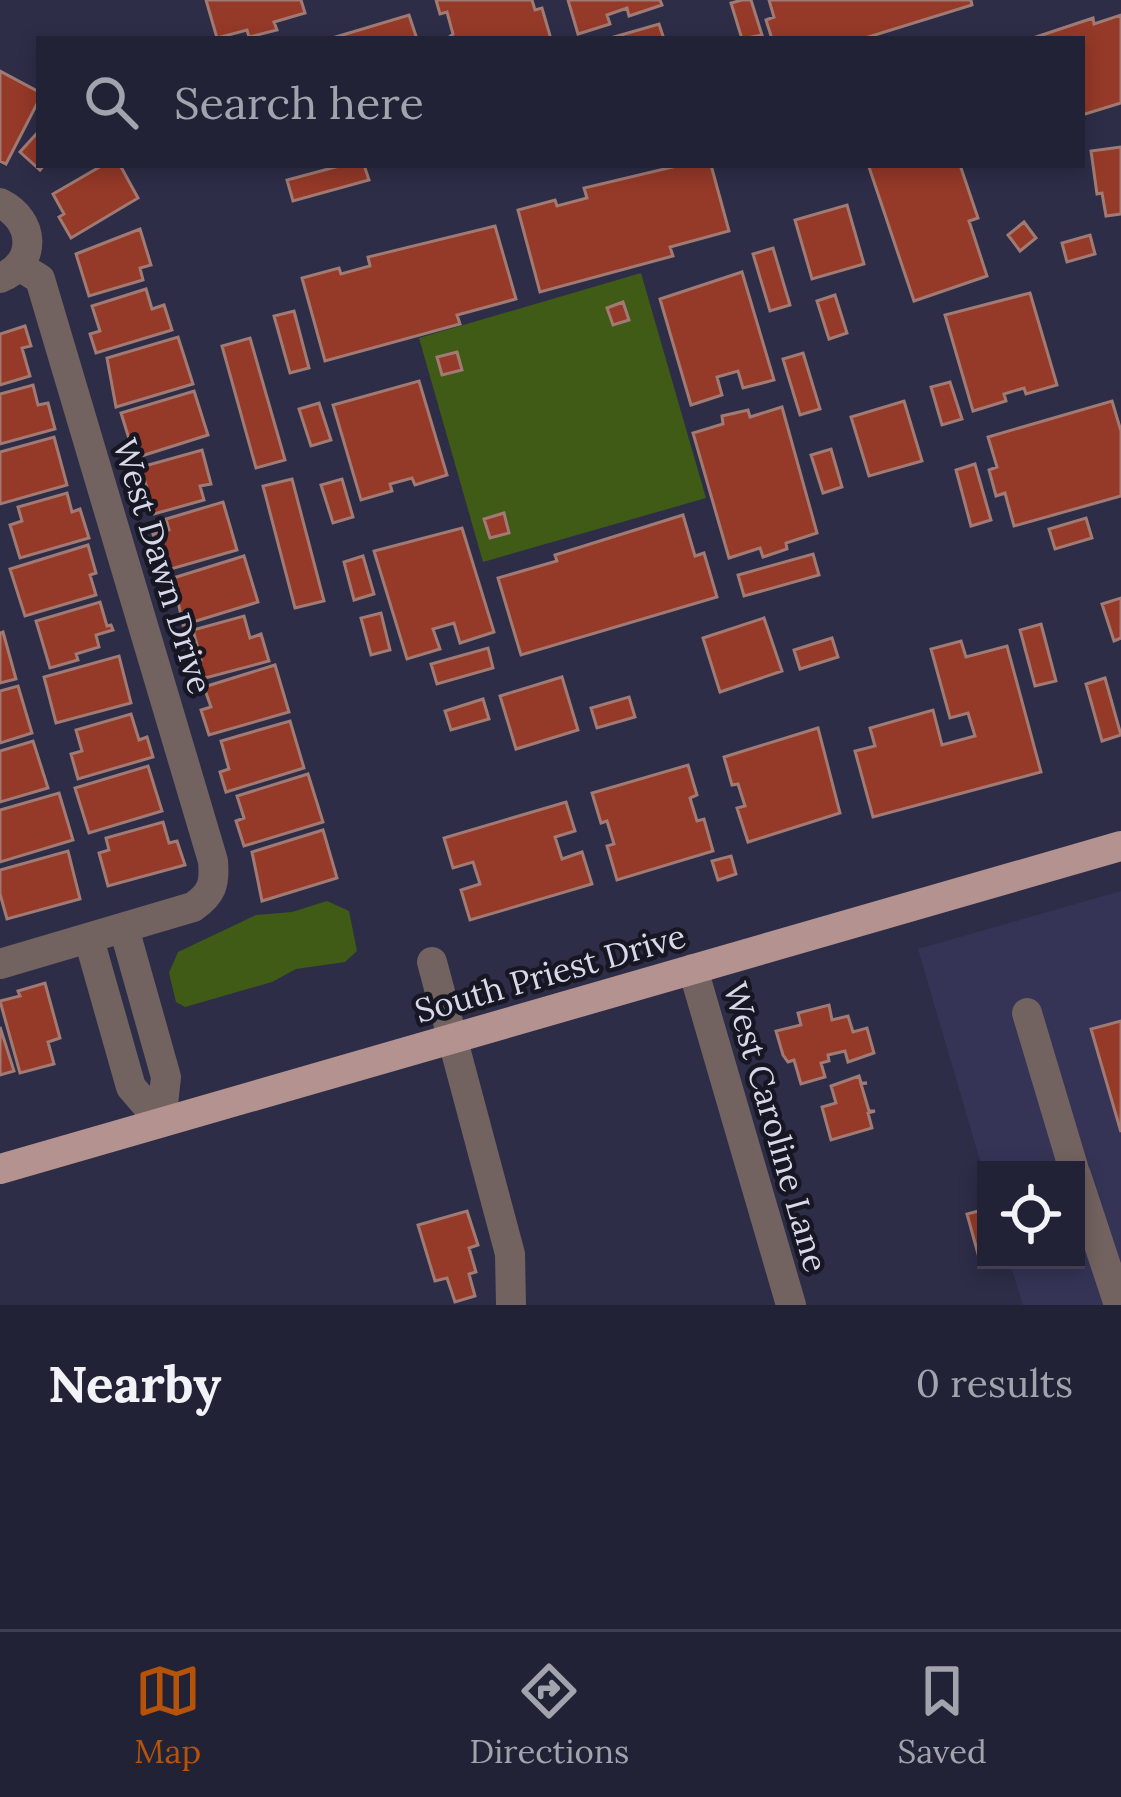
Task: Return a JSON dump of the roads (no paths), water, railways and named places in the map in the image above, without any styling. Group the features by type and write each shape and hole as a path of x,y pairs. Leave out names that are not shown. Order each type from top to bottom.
{"main road":[{"name":"South Priest Drive","path":"0,1169 1121,846"}],"street":[{"name":"West Dawn Drive","path":"0,202 12,209 27,230 26,255 10,272"},
{"name":"West Dawn Drive","path":"10,272 40,279 214,860 215,881 208,897 193,908 124,928"},
{"path":"0,964 124,928 166,1076 161,1122"},
{"path":"89,939 131,1087 161,1122"},
{"path":"433,962 510,1254 511,1305"},
{"name":"West Caroline Lane","path":"693,969 790,1305"},
{"path":"106,1000 142,990"},
{"path":"1027,1012 1072,1161"},
{"path":"1085,1202 1120,1305"}]}
